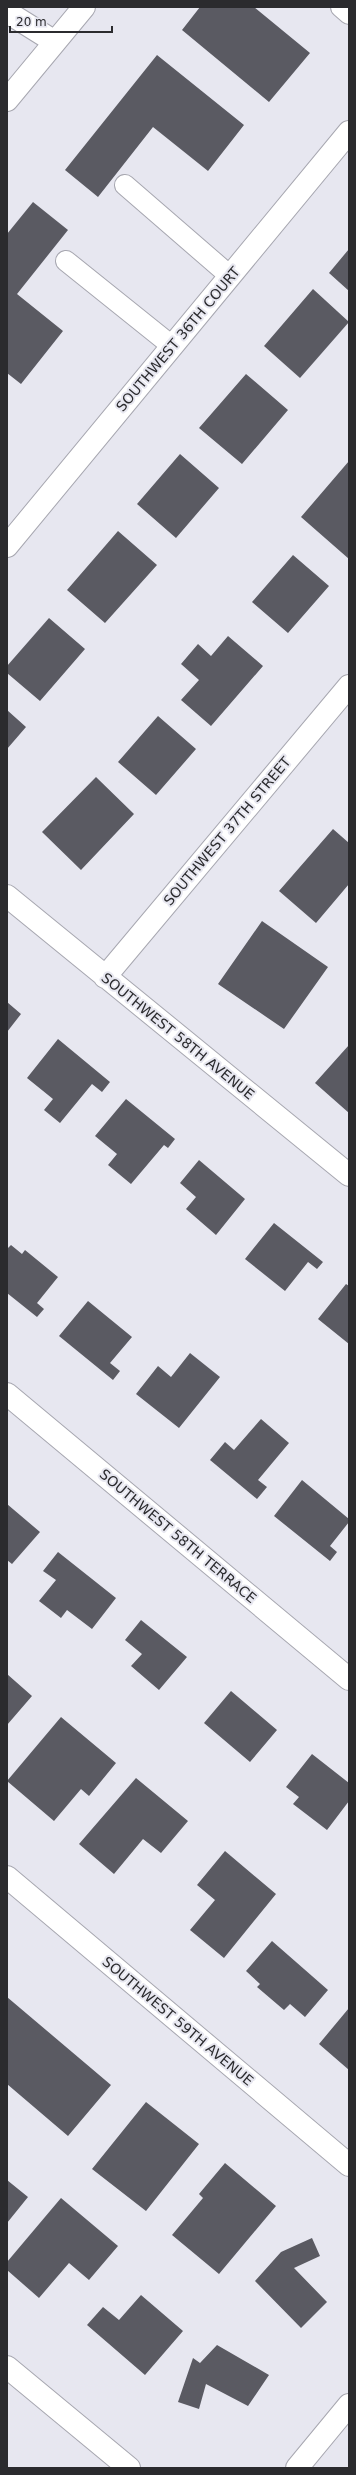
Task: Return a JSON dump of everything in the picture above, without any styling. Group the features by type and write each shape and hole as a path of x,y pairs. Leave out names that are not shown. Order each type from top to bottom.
{"street":[{"path":"7,100 84,7"},
{"path":"7,12 56,42"},
{"name":"SOUTHWEST 36TH COURT","path":"7,546 349,132"},
{"name":"SOUTHWEST 37TH STREET","path":"105,977 349,686"},
{"name":"SOUTHWEST 58TH AVENUE","path":"7,896 349,1175"},
{"name":"SOUTHWEST 58TH TERRACE","path":"7,1394 349,1679"},
{"name":"SOUTHWEST 59TH AVENUE","path":"7,1877 349,2165"},
{"path":"7,2367 129,2468"},
{"path":"297,2468 349,2405"}],"lane":[{"path":"341,7 349,14"},
{"path":"125,185 230,276"},
{"path":"66,261 172,346"}],"building":[{"path":"200,7 254,7 310,53 269,102 182,30"},
{"path":"157,55 244,125 208,171 153,127 98,197 65,170"},
{"path":"33,202 68,230 17,294 63,331 21,384 7,373 7,234"},
{"path":"349,249 349,291 329,273"},
{"path":"313,289 349,322 300,378 264,346"},
{"path":"246,374 288,410 242,464 199,428"},
{"path":"180,454 219,488 176,538 137,504"},
{"path":"349,461 349,559 301,517"},
{"path":"118,531 157,565 105,623 67,590"},
{"path":"293,555 329,586 288,633 252,602"},
{"path":"49,618 85,649 40,701 7,673 7,666"},
{"path":"228,636 263,666 211,726 181,700 199,680 181,664 198,644 211,656"},
{"path":"7,710 26,727 7,749"},
{"path":"158,716 196,749 156,795 118,762"},
{"path":"96,777 134,814 81,870 42,832"},
{"path":"333,829 349,843 349,884 316,923 279,891"},
{"path":"262,921 328,967 284,1029 218,984"},
{"path":"7,1002 21,1014 7,1032"},
{"path":"58,1039 110,1082 102,1092 92,1084 60,1123 44,1110 53,1099 27,1078"},
{"path":"349,1045 349,1113 315,1083"},
{"path":"126,1099 175,1139 168,1148 164,1145 131,1184 108,1165 117,1154 95,1136"},
{"path":"199,1160 245,1199 216,1235 186,1209 196,1197 180,1183"},
{"path":"274,1223 323,1262 317,1269 308,1262 285,1291 245,1259"},
{"path":"11,1245 22,1254 25,1250 58,1277 37,1303 44,1309 37,1317 7,1293 7,1249"},
{"path":"346,1284 349,1286 349,1344 318,1319"},
{"path":"88,1301 132,1337 110,1363 120,1371 113,1380 59,1336"},
{"path":"190,1353 220,1377 179,1428 136,1394 158,1366 171,1377"},
{"path":"261,1419 289,1443 258,1480 267,1487 257,1499 210,1460 225,1442 234,1450"},
{"path":"302,1480 349,1519 349,1522 330,1546 337,1552 330,1561 274,1516"},
{"path":"7,1504 40,1532 12,1564 7,1560"},
{"path":"58,1552 116,1598 92,1629 67,1610 61,1618 39,1601 56,1580 43,1571"},
{"path":"141,1620 187,1657 159,1690 131,1666 142,1654 125,1640"},
{"path":"7,1674 32,1696 7,1725"},
{"path":"231,1691 277,1730 250,1762 204,1723"},
{"path":"61,1717 116,1763 89,1796 81,1789 54,1821 7,1781"},
{"path":"312,1754 349,1783 349,1801 327,1830 293,1804 299,1797 286,1787"},
{"path":"136,1778 188,1821 161,1853 143,1839 114,1874 79,1844"},
{"path":"225,1851 276,1894 224,1958 190,1930 215,1900 197,1885"},
{"path":"272,1941 328,1990 305,2017 290,2004 284,2010 257,1987 260,1984 246,1971"},
{"path":"7,1997 111,2085 68,2136 7,2084"},
{"path":"349,2008 349,2070 319,2044"},
{"path":"146,2102 199,2144 146,2211 92,2169"},
{"path":"225,2163 276,2206 219,2274 172,2235 203,2198 199,2194"},
{"path":"7,2180 28,2197 7,2223"},
{"path":"61,2198 118,2246 89,2280 69,2263 39,2298 7,2270 7,2262"},
{"path":"312,2238 320,2256 294,2268 327,2302 301,2328 255,2281 281,2252"},
{"path":"141,2295 183,2331 145,2375 87,2325 103,2307 119,2320"},
{"path":"217,2345 269,2375 248,2406 206,2384 199,2409 178,2402 193,2358 200,2363"}]}
